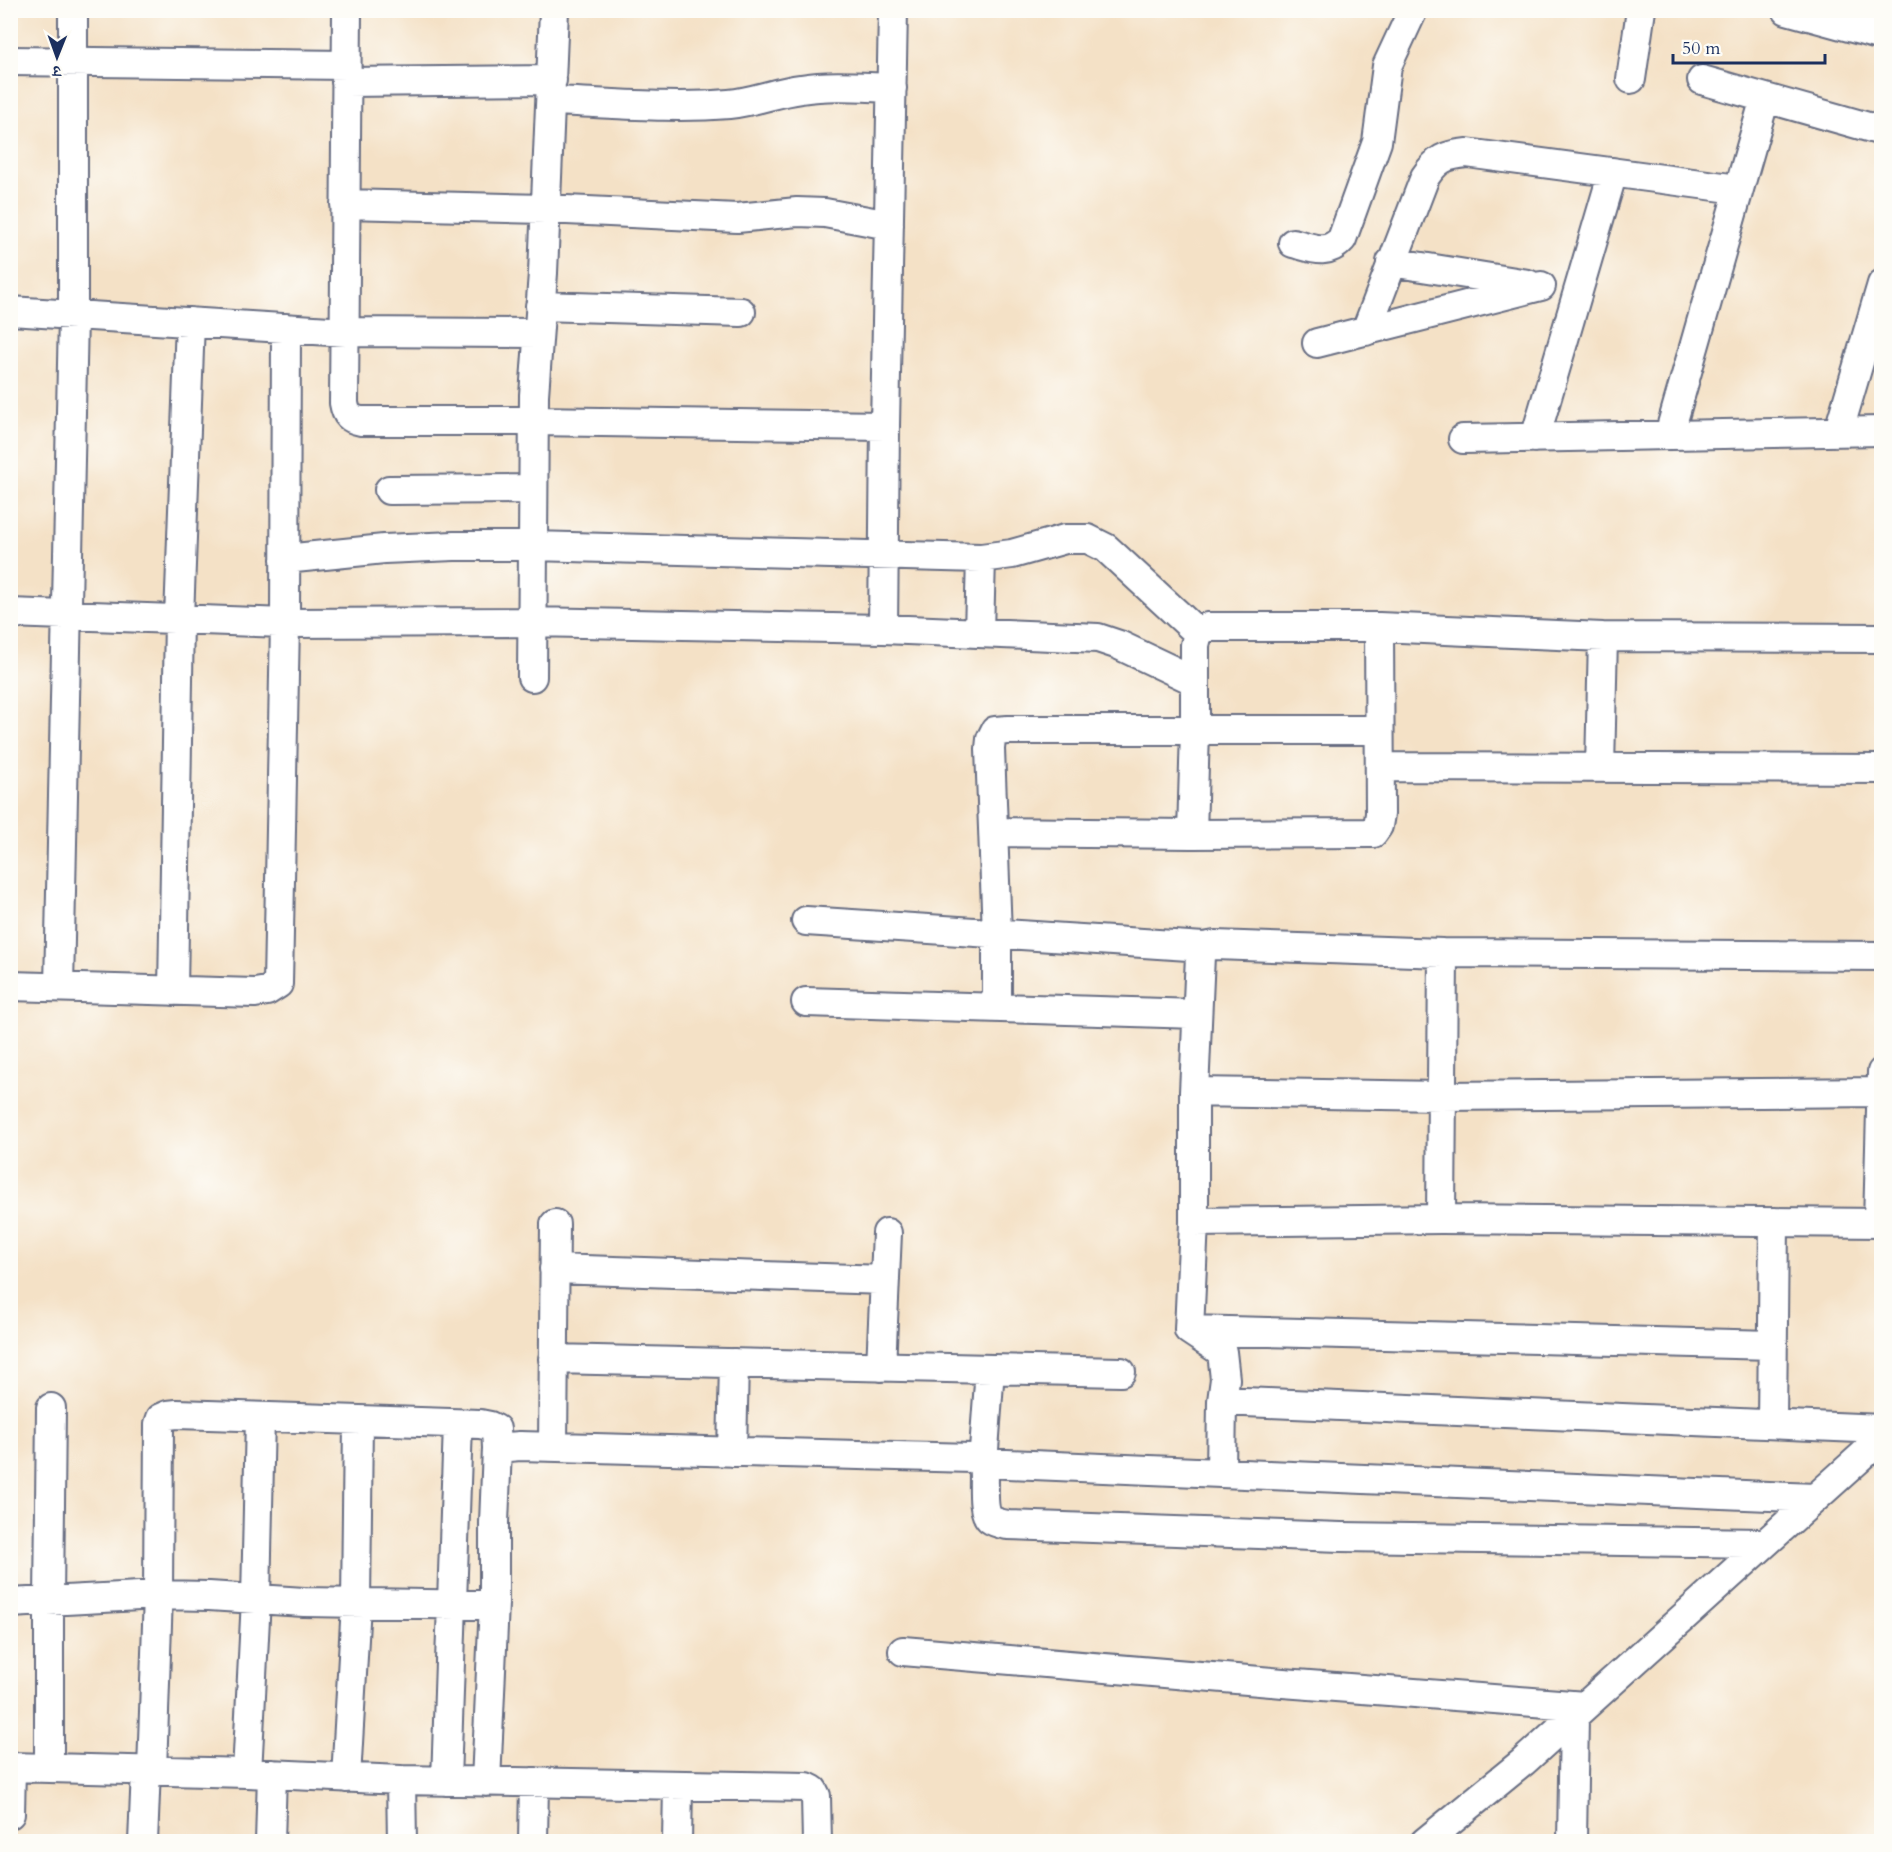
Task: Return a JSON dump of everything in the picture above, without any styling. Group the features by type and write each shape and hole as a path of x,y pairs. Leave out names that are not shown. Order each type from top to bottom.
{"street":[{"path":"59,987 73,316 73,10"},
{"path":"347,10 344,403 346,412 352,419 361,421 885,426"},
{"path":"532,677 533,421 552,91 554,10"},
{"path":"884,629 885,426 893,10"},
{"path":"1293,243 1316,249 1327,249 1335,246 1342,239 1377,142 1387,66 1413,10"},
{"path":"1631,79 1641,10"},
{"path":"1787,10 1881,36"},
{"path":"10,61 72,61 346,73 695,106 758,100 802,88 834,86 892,88"},
{"path":"1702,80 1881,131"},
{"path":"1669,435 1765,98"},
{"path":"1366,331 1425,177 1435,163 1450,154 1467,153 1738,189"},
{"path":"1535,438 1613,172"},
{"path":"345,204 545,209 737,219 796,212 889,225"},
{"path":"1391,262 1578,292"},
{"path":"1839,430 1881,284"},
{"path":"1317,343 1541,286"},
{"path":"10,312 346,333 539,319 741,312"},
{"path":"173,991 179,618 190,322"},
{"path":"10,986 255,993 267,991 278,984 285,623 286,328"},
{"path":"1463,439 1839,430 1881,431"},
{"path":"389,489 533,489"},
{"path":"285,559 384,549 454,546 981,558 1012,554 1065,539 1088,539 1106,548 1198,633"},
{"path":"979,632 981,558"},
{"path":"10,613 285,623 532,622 884,629 1098,638 1119,645 1195,681"},
{"path":"1192,834 1195,645 1198,633 1207,627 1379,627 1603,637 1881,638"},
{"path":"994,832 1373,833 1378,826 1380,814 1379,627"},
{"path":"1600,768 1603,637"},
{"path":"997,1008 997,934 990,749 995,731 1379,730"},
{"path":"1380,767 1881,769"},
{"path":"806,921 1204,947 1215,945 1443,954 1881,956"},
{"path":"1189,1330 1194,1221 1194,1092 1197,1014 1200,955 1204,947"},
{"path":"1441,1219 1443,954"},
{"path":"806,1002 1197,1014"},
{"path":"1194,1092 1441,1096 1881,1085 1880,1223 1441,1219 1194,1221"},
{"path":"1772,1424 1774,1222"},
{"path":"553,1447 555,1224"},
{"path":"881,1367 887,1233"},
{"path":"554,1269 885,1280"},
{"path":"1189,1330 1773,1345"},
{"path":"1189,1330 1222,1352 1225,1379 1222,1401 1221,1472"},
{"path":"554,1359 1121,1372"},
{"path":"732,1452 734,1363"},
{"path":"990,1369 983,1463 985,1508 989,1518 997,1523 1341,1537 1764,1543"},
{"path":"1222,1401 1881,1429"},
{"path":"49,1767 48,1601 51,1408"},
{"path":"143,1842 158,1595 159,1432 161,1418 168,1415 458,1424 490,1426 496,1430 494,1603 486,1782"},
{"path":"260,1417 256,1599 259,1774 270,1842"},
{"path":"346,1778 356,1604 358,1420"},
{"path":"446,1781 458,1424"},
{"path":"1437,1837 1580,1711 1881,1438"},
{"path":"497,1448 520,1446 972,1458 983,1463 1815,1498"},
{"path":"10,1604 158,1595 356,1604 487,1605 494,1603"},
{"path":"903,1651 1580,1711"},
{"path":"1572,1842 1580,1711"},
{"path":"10,1814 11,1767 401,1780 807,1786 816,1796 817,1842"},
{"path":"401,1780 402,1842"},
{"path":"532,1842 534,1782"},
{"path":"677,1842 678,1785"}]}
